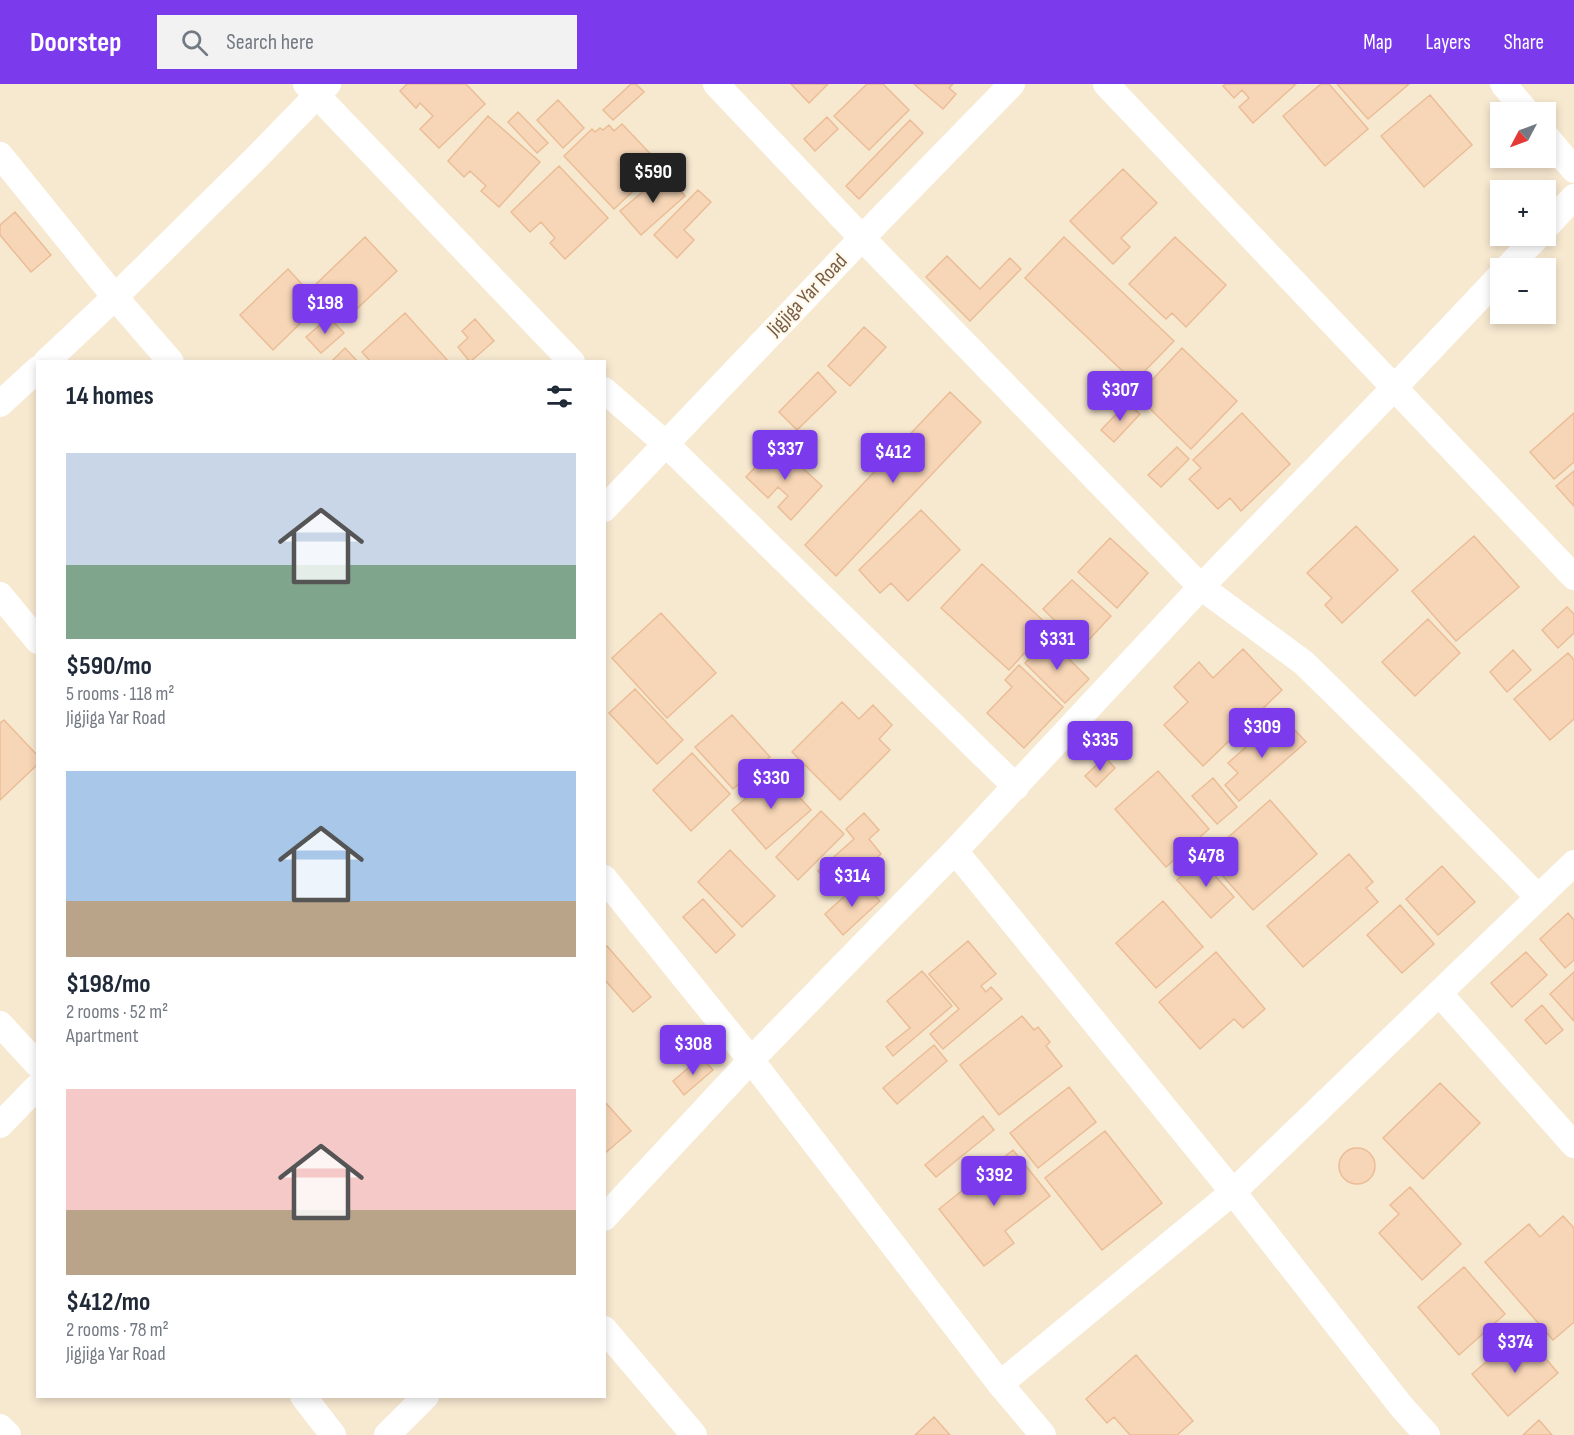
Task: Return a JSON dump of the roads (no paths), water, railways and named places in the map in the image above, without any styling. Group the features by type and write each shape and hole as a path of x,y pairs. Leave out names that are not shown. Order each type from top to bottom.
{"street":[{"path":"716,84 1201,588 1304,663 1422,778 1538,897"},
{"name":"Jigjiga Yar Road","path":"606,507 1012,84"},
{"path":"1106,84 1574,577"},
{"path":"1503,84 1518,102"},
{"path":"48,360 255,159 316,88 570,360"},
{"path":"1556,148 1574,170"},
{"path":"0,155 169,360"},
{"path":"1556,216 1574,197"},
{"path":"1517,258 1528,246"},
{"path":"606,1216 751,1060 955,851 1201,588 1490,287"},
{"path":"0,404 36,371"},
{"path":"606,392 666,444 1016,787"},
{"path":"0,595 36,639"},
{"path":"955,851 1233,1192 1401,1406 1427,1435"},
{"path":"1000,1384 1233,1192 1574,863"},
{"path":"606,880 751,1060 1000,1384 1043,1435"},
{"path":"1439,993 1574,1144"},
{"path":"0,1023 36,1063"},
{"path":"0,1125 36,1088"},
{"path":"606,1331 694,1435"},
{"path":"305,1398 333,1435"},
{"path":"387,1435 424,1398"},
{"path":"0,1427 8,1435"}]}
